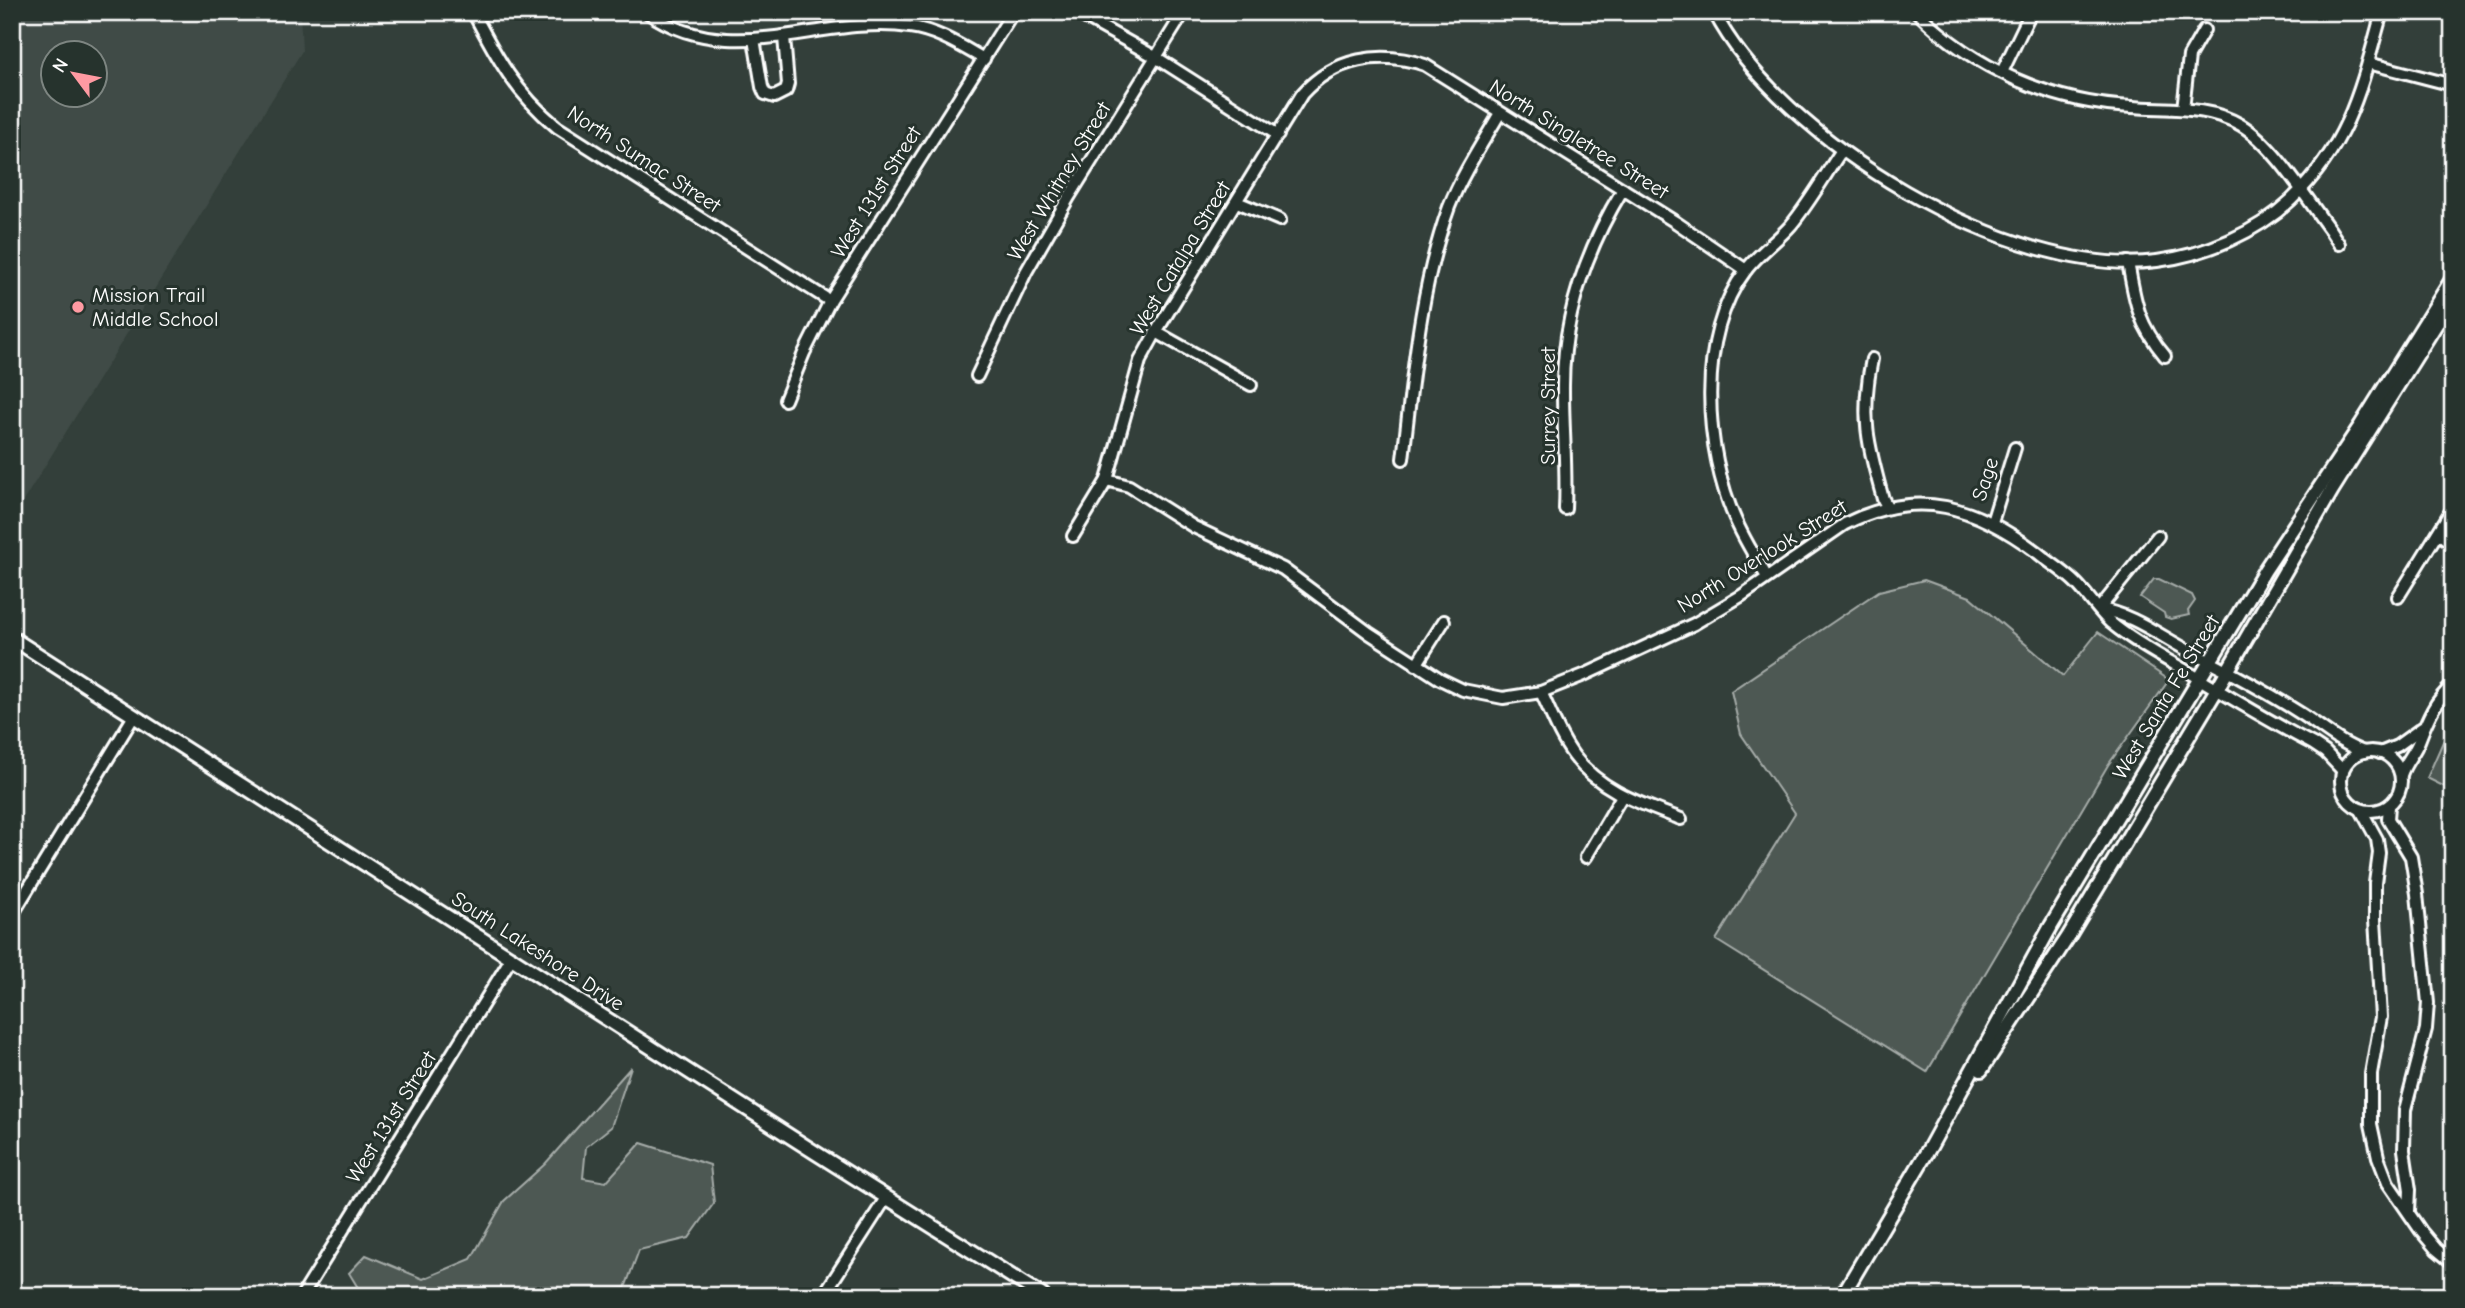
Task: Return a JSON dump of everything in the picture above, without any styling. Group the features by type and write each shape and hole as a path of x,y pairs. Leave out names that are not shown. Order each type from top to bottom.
{"street":[{"name":"North Sumac Street","path":"473,12 513,83 534,108 557,127 830,301"},
{"path":"647,12 671,26 696,35 730,39 784,37 870,26 910,26 930,31 984,59"},
{"name":"West 131st Street","path":"785,400 804,353 830,301 1013,12"},
{"path":"1075,12 1157,58 1278,135"},
{"name":"West Whitney Street","path":"977,376 1026,272 1184,12"},
{"path":"1714,12 1731,42 1797,113 1842,150 1891,183 1931,206 2001,237 2078,257 2128,262 2185,256 2227,241 2270,216 2300,190 2318,170 2353,113 2382,12"},
{"path":"1917,12 1963,50 2002,72 2046,91 2094,103 2207,111 2242,125 2267,148 2339,244"},
{"path":"2002,72 2031,12"},
{"path":"2183,109 2189,56 2204,30"},
{"path":"754,39 762,87 765,94 774,97 782,94 788,84 784,37"},
{"name":"North Singletree Street","path":"1386,57 1425,65 1677,223 1746,271"},
{"name":"West Catalpa Street","path":"1073,536 1107,480 1140,361 1302,94 1325,73 1354,61 1386,57"},
{"path":"2368,63 2445,83"},
{"path":"1403,459 1416,349 1442,230 1459,183 1500,113"},
{"path":"1767,577 1735,518 1716,456 1710,384 1713,358 1727,306 1746,271 1791,224 1842,150"},
{"name":"Surrey Street","path":"1565,509 1567,470 1563,391 1569,323 1588,257 1606,217 1623,189"},
{"path":"1237,202 1280,220"},
{"path":"2128,262 2142,322 2150,338 2165,356"},
{"name":"West Santa Fe Street","path":"1842,1296 1930,1147 2051,926 2199,679 2299,516 2361,425 2453,278"},
{"name":"West Santa Fe Street","path":"1930,1147 2068,937 2217,689 2332,490 2453,297"},
{"path":"1156,332 1251,386"},
{"path":"1872,359 1866,389 1867,432 1880,487 1888,508"},
{"name":"Sage","path":"1992,522 2015,448"},
{"name":"North Overlook Street","path":"1107,480 1129,486 1171,515 1283,569 1368,633 1463,690 1503,698 1541,692 1672,635 1741,596 1845,524 1864,515 1888,508 1934,505 1974,514 2012,534 2075,581 2111,623 2199,679 2313,744 2343,771"},
{"path":"2398,597 2453,508"},
{"path":"2438,533 2453,544"},
{"path":"2099,608 2158,536"},
{"name":"North Overlook Street","path":"2099,608 2118,612 2193,654 2228,670 2305,716 2349,747 2364,752"},
{"path":"1416,664 1444,621"},
{"name":"South Lakeshore Drive","path":"12,638 1043,1296"},
{"path":"2361,810 2371,812 2389,806 2396,799 2404,765 2419,742 2422,728 2436,704 2453,685"},
{"path":"1541,692 1557,729 1575,757 1604,785 1622,796 1681,819"},
{"path":"12,915 134,716"},
{"path":"2380,753 2397,746 2422,728"},
{"path":"2401,777 2393,760 2380,753 2364,752 2354,757 2343,771 2342,790 2346,799 2361,810 2377,839 2379,853 2375,883 2375,920 2381,1017 2371,1074 2371,1124 2378,1157 2388,1183 2421,1231 2436,1249 2453,1263"},
{"path":"1586,857 1622,796"},
{"path":"2389,806 2388,819 2411,857 2428,1003 2426,1029 2405,1111 2404,1150 2410,1190 2409,1211"},
{"name":"West 131st Street","path":"302,1296 512,957"},
{"path":"823,1296 886,1198"}],"shaded area":[{"name":"Mission Trail Middle School","path":"12,12 300,12 302,51 12,519"},
{"path":"2154,579 2192,595 2195,601 2188,611 2189,615 2171,619 2165,617 2164,613 2140,597"},
{"path":"1924,580 1970,597 2063,676 2098,632 2169,680 2108,765 1927,1072 1716,940 1795,813 1741,734 1731,691 1879,591"},
{"path":"2453,719 2453,791 2427,778"},
{"path":"631,1067 611,1127 586,1147 583,1178 606,1182 641,1143 710,1165 714,1203 689,1238 639,1250 625,1288 569,1293 568,1296 363,1296 349,1273 366,1255 423,1279 471,1259 504,1201 545,1164"}],"place":[{"name":"Mission Trail Middle School","path":"78,307"}]}
